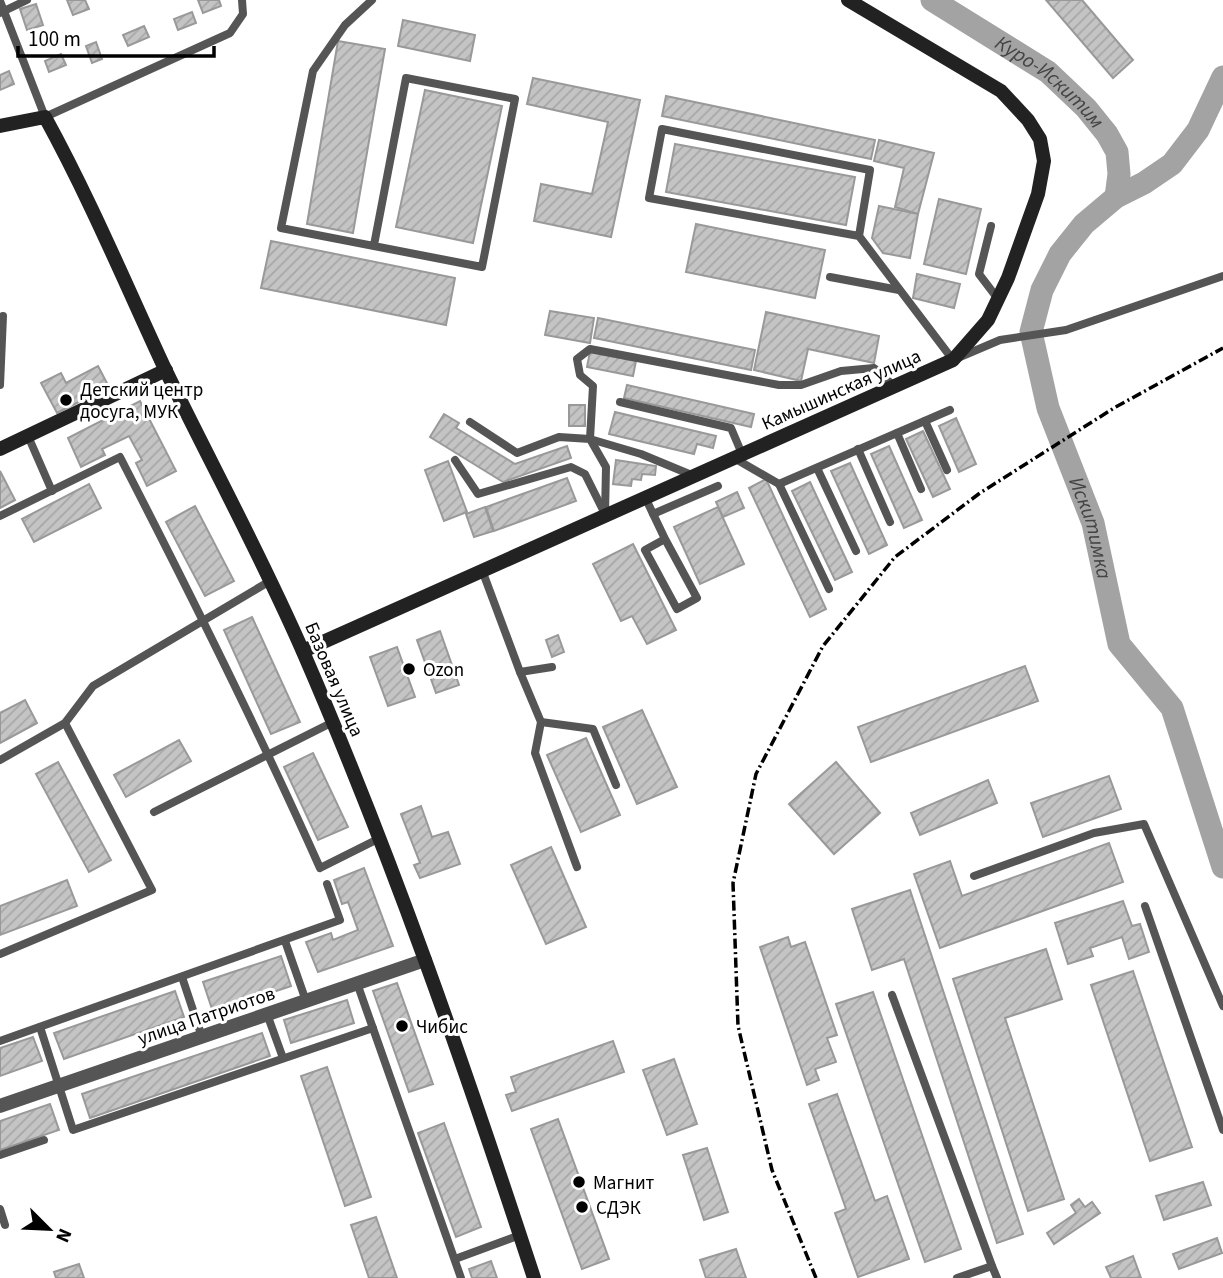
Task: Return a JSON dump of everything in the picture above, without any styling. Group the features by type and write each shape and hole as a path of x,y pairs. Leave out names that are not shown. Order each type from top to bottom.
{"street":[{"name":"Камышинская улица","path":"303,651 953,360 988,320 1008,278 1038,194 1044,161 1040,139 1028,120 1001,91 848,0"},
{"path":"0,126 46,117"},
{"name":"Базовая улица","path":"46,117 74,169 166,370 270,581 333,722 425,960 534,1278"},
{"path":"0,449 166,370"},
{"name":"улица Патриотов","path":"0,1106 425,960"}],"lane":[{"path":"2,12 27,0"},
{"path":"0,1 2,12 46,117 230,33 243,14 242,0"},
{"path":"372,0 345,25 313,71 281,228 482,267 515,99 406,78 374,245"},
{"path":"859,236 870,170 662,129 649,198 859,236 953,360 1000,340 1066,330 1223,276"},
{"path":"991,226 979,274 998,299"},
{"path":"830,277 900,290"},
{"path":"0,385 3,316"},
{"path":"605,515 606,467 590,439 593,386 580,375 577,359 590,349 779,385 801,385 841,371 874,368 894,386"},
{"path":"620,402 731,428 738,456 779,484 829,589"},
{"path":"779,484 950,410"},
{"path":"925,421 947,470"},
{"path":"470,422 517,453 559,437 590,439 641,454 694,475"},
{"path":"897,433 921,489"},
{"path":"28,436 52,491"},
{"path":"858,449 890,522"},
{"path":"0,516 120,457 204,620 269,754 320,868 380,838"},
{"path":"455,460 478,494 571,467 585,474 605,515"},
{"path":"817,468 856,551"},
{"path":"653,514 718,486"},
{"path":"645,497 697,598 677,609 645,550 665,539"},
{"path":"482,570 541,722 535,753 577,867"},
{"path":"0,760 65,723 93,686 270,581"},
{"path":"520,672 552,667"},
{"path":"154,812 333,722"},
{"path":"541,722 593,729 616,785"},
{"path":"0,954 152,890 65,723"},
{"path":"974,876 1094,833 1144,824 1223,1006"},
{"path":"0,1041 340,920 327,884"},
{"path":"1145,906 1223,1130"},
{"path":"285,941 306,1001"},
{"path":"182,977 202,1037"},
{"path":"357,983 461,1278"},
{"path":"892,995 997,1278"},
{"path":"267,1014 283,1058"},
{"path":"40,1027 73,1130 373,1028"},
{"path":"0,1155 44,1140"},
{"path":"0,1209 5,1225"},
{"path":"455,1259 520,1235"},
{"path":"957,1278 992,1266"}],"building":[{"path":"67,0 85,0 89,9 73,15"},
{"path":"198,0 219,0 221,6 203,13"},
{"path":"1046,0 1082,0 1133,60 1113,78"},
{"path":"36,4 43,25 27,30 20,9"},
{"path":"192,12 196,23 178,30 174,19"},
{"path":"403,20 475,35 470,61 398,46"},
{"path":"144,26 149,37 128,46 123,35"},
{"path":"338,41 385,49 353,233 307,224"},
{"path":"96,42 102,59 92,63 86,46"},
{"path":"61,54 66,65 49,72 45,61"},
{"path":"9,71 14,84 0,90 0,75"},
{"path":"533,78 640,100 611,237 534,221 541,184 592,194 608,122 527,104"},
{"path":"425,90 502,106 473,243 396,227"},
{"path":"666,96 875,140 871,159 662,116"},
{"path":"879,140 934,153 918,214 895,207 904,168 874,161"},
{"path":"675,144 855,177 846,225 666,192"},
{"path":"939,199 981,209 966,274 924,264"},
{"path":"879,206 918,214 910,258 883,253 872,238"},
{"path":"696,224 825,250 815,298 686,272"},
{"path":"271,241 455,278 446,325 261,288"},
{"path":"917,274 960,284 954,308 913,298"},
{"path":"550,311 594,318 590,343 545,335"},
{"path":"766,312 879,336 874,363 808,349 801,381 754,370"},
{"path":"598,318 755,350 751,370 594,338"},
{"path":"590,352 636,361 633,376 587,367"},
{"name":"Детский центр досуга, МУК","path":"98,366 109,387 57,413 41,383 61,373 66,383"},
{"path":"627,385 754,414 751,427 624,398"},
{"path":"140,401 176,471 147,486 136,463 142,460 129,436 102,449 105,455 81,467 68,438"},
{"path":"569,405 585,405 585,426 569,426"},
{"path":"615,412 716,436 713,448 697,444 694,454 609,434"},
{"path":"444,414 459,423 456,428 515,464 567,446 571,458 503,482 430,437"},
{"path":"956,418 976,464 959,472 939,426"},
{"path":"923,431 950,489 933,497 906,439"},
{"path":"889,446 922,520 904,528 871,454"},
{"path":"616,460 656,466 655,475 642,474 641,480 632,479 631,486 613,484"},
{"path":"448,461 467,512 444,521 425,470"},
{"path":"850,463 887,545 869,554 831,471"},
{"path":"0,471 15,500 0,508"},
{"path":"567,478 576,501 494,531 486,507"},
{"path":"766,479 826,609 810,617 749,488"},
{"path":"810,482 852,572 835,580 792,491"},
{"path":"89,484 101,508 34,542 22,519"},
{"path":"737,492 744,508 723,517 716,502"},
{"path":"195,506 234,581 205,596 166,522"},
{"path":"485,507 493,531 474,537 466,514"},
{"path":"718,507 744,564 700,584 674,527"},
{"path":"633,544 676,630 647,644 632,616 621,621 593,564"},
{"path":"252,617 300,722 271,734 224,630"},
{"path":"440,631 459,685 436,693 417,640"},
{"path":"558,635 564,652 552,657 546,640"},
{"path":"397,647 415,697 388,706 370,657"},
{"path":"1025,666 1038,701 871,762 858,727"},
{"path":"25,700 37,723 0,743 0,713"},
{"path":"642,710 677,787 637,804 603,727"},
{"path":"586,738 620,815 581,832 547,755"},
{"path":"179,740 191,761 126,797 114,775"},
{"path":"313,753 348,827 318,840 284,767"},
{"path":"58,762 111,860 89,872 36,774"},
{"path":"836,762 880,813 834,854 789,804"},
{"path":"1109,776 1121,809 1043,837 1031,803"},
{"path":"988,780 997,803 920,835 911,813"},
{"path":"421,806 432,837 448,832 460,864 420,878 414,865 420,863 401,814"},
{"path":"1109,843 1123,882 940,948 914,874 950,861 962,896"},
{"path":"551,847 586,927 546,944 511,865"},
{"path":"364,868 393,946 318,972 306,942 331,933 333,940 358,930 348,902 342,904 334,880"},
{"path":"67,880 77,906 0,935 0,906"},
{"path":"910,890 1023,1234 997,1243 904,959 872,970 852,909"},
{"path":"1123,901 1132,926 1140,924 1149,952 1129,959 1122,937 1090,948 1093,956 1068,964 1055,923"},
{"path":"788,937 791,947 805,942 837,1035 827,1038 836,1062 815,1069 819,1080 807,1085 760,947"},
{"path":"1046,949 1062,999 1005,1018 1064,1199 1028,1211 953,979"},
{"path":"281,956 291,986 213,1012 203,982"},
{"path":"1133,971 1192,1147 1150,1161 1091,985"},
{"path":"397,983 433,1084 409,1092 373,991"},
{"path":"175,991 184,1017 64,1059 54,1033"},
{"path":"873,992 961,1249 925,1262 836,1004"},
{"path":"347,1000 354,1023 291,1043 284,1020"},
{"path":"262,1033 270,1056 90,1118 82,1094"},
{"path":"33,1037 42,1061 0,1076 0,1048"},
{"path":"613,1041 624,1072 512,1111 506,1095 516,1092 511,1077"},
{"path":"674,1059 697,1124 667,1135 643,1070"},
{"path":"327,1067 371,1197 345,1206 301,1076"},
{"path":"837,1094 875,1201 887,1196 909,1259 858,1277 835,1213 846,1209 809,1104"},
{"path":"50,1104 59,1130 0,1150 0,1121"},
{"path":"558,1119 609,1259 582,1269 531,1129"},
{"path":"444,1123 481,1227 456,1237 418,1133"},
{"path":"707,1148 728,1212 704,1220 683,1155"},
{"path":"1203,1182 1211,1205 1164,1220 1156,1196"},
{"path":"1079,1199 1085,1207 1092,1202 1100,1213 1054,1244 1047,1233 1076,1213 1071,1205"},
{"path":"376,1217 397,1278 369,1278 351,1225"},
{"path":"1217,1238 1222,1253 1179,1269 1173,1254"},
{"path":"736,1249 746,1278 706,1278 700,1260"},
{"path":"1133,1256 1141,1278 1111,1278 1106,1267"},
{"path":"491,1261 497,1278 472,1278 469,1269"},
{"path":"79,1264 84,1278 56,1278 54,1272"}],"waterway":[{"name":"Куро-Искитим","path":"932,0 1048,72 1086,108 1107,134 1117,152 1119,174 1116,197"},
{"name":"Искитимка","path":"1223,77 1198,130 1172,164 1144,183 1116,197 1084,224 1060,254 1042,290 1031,332 1048,408 1093,523 1119,644 1172,708 1223,867"}],"railway":[{"path":"816,1278 772,1170 738,1026 733,883 756,774 823,646 895,557 980,493 1114,408 1223,348"}],"place":[{"name":"Детский центр досуга, МУК","path":"66,400"},
{"name":"Ozon","path":"409,669"},
{"name":"Чибис","path":"402,1026"},
{"name":"Магнит","path":"579,1182"},
{"name":"СДЭК","path":"582,1207"}]}
